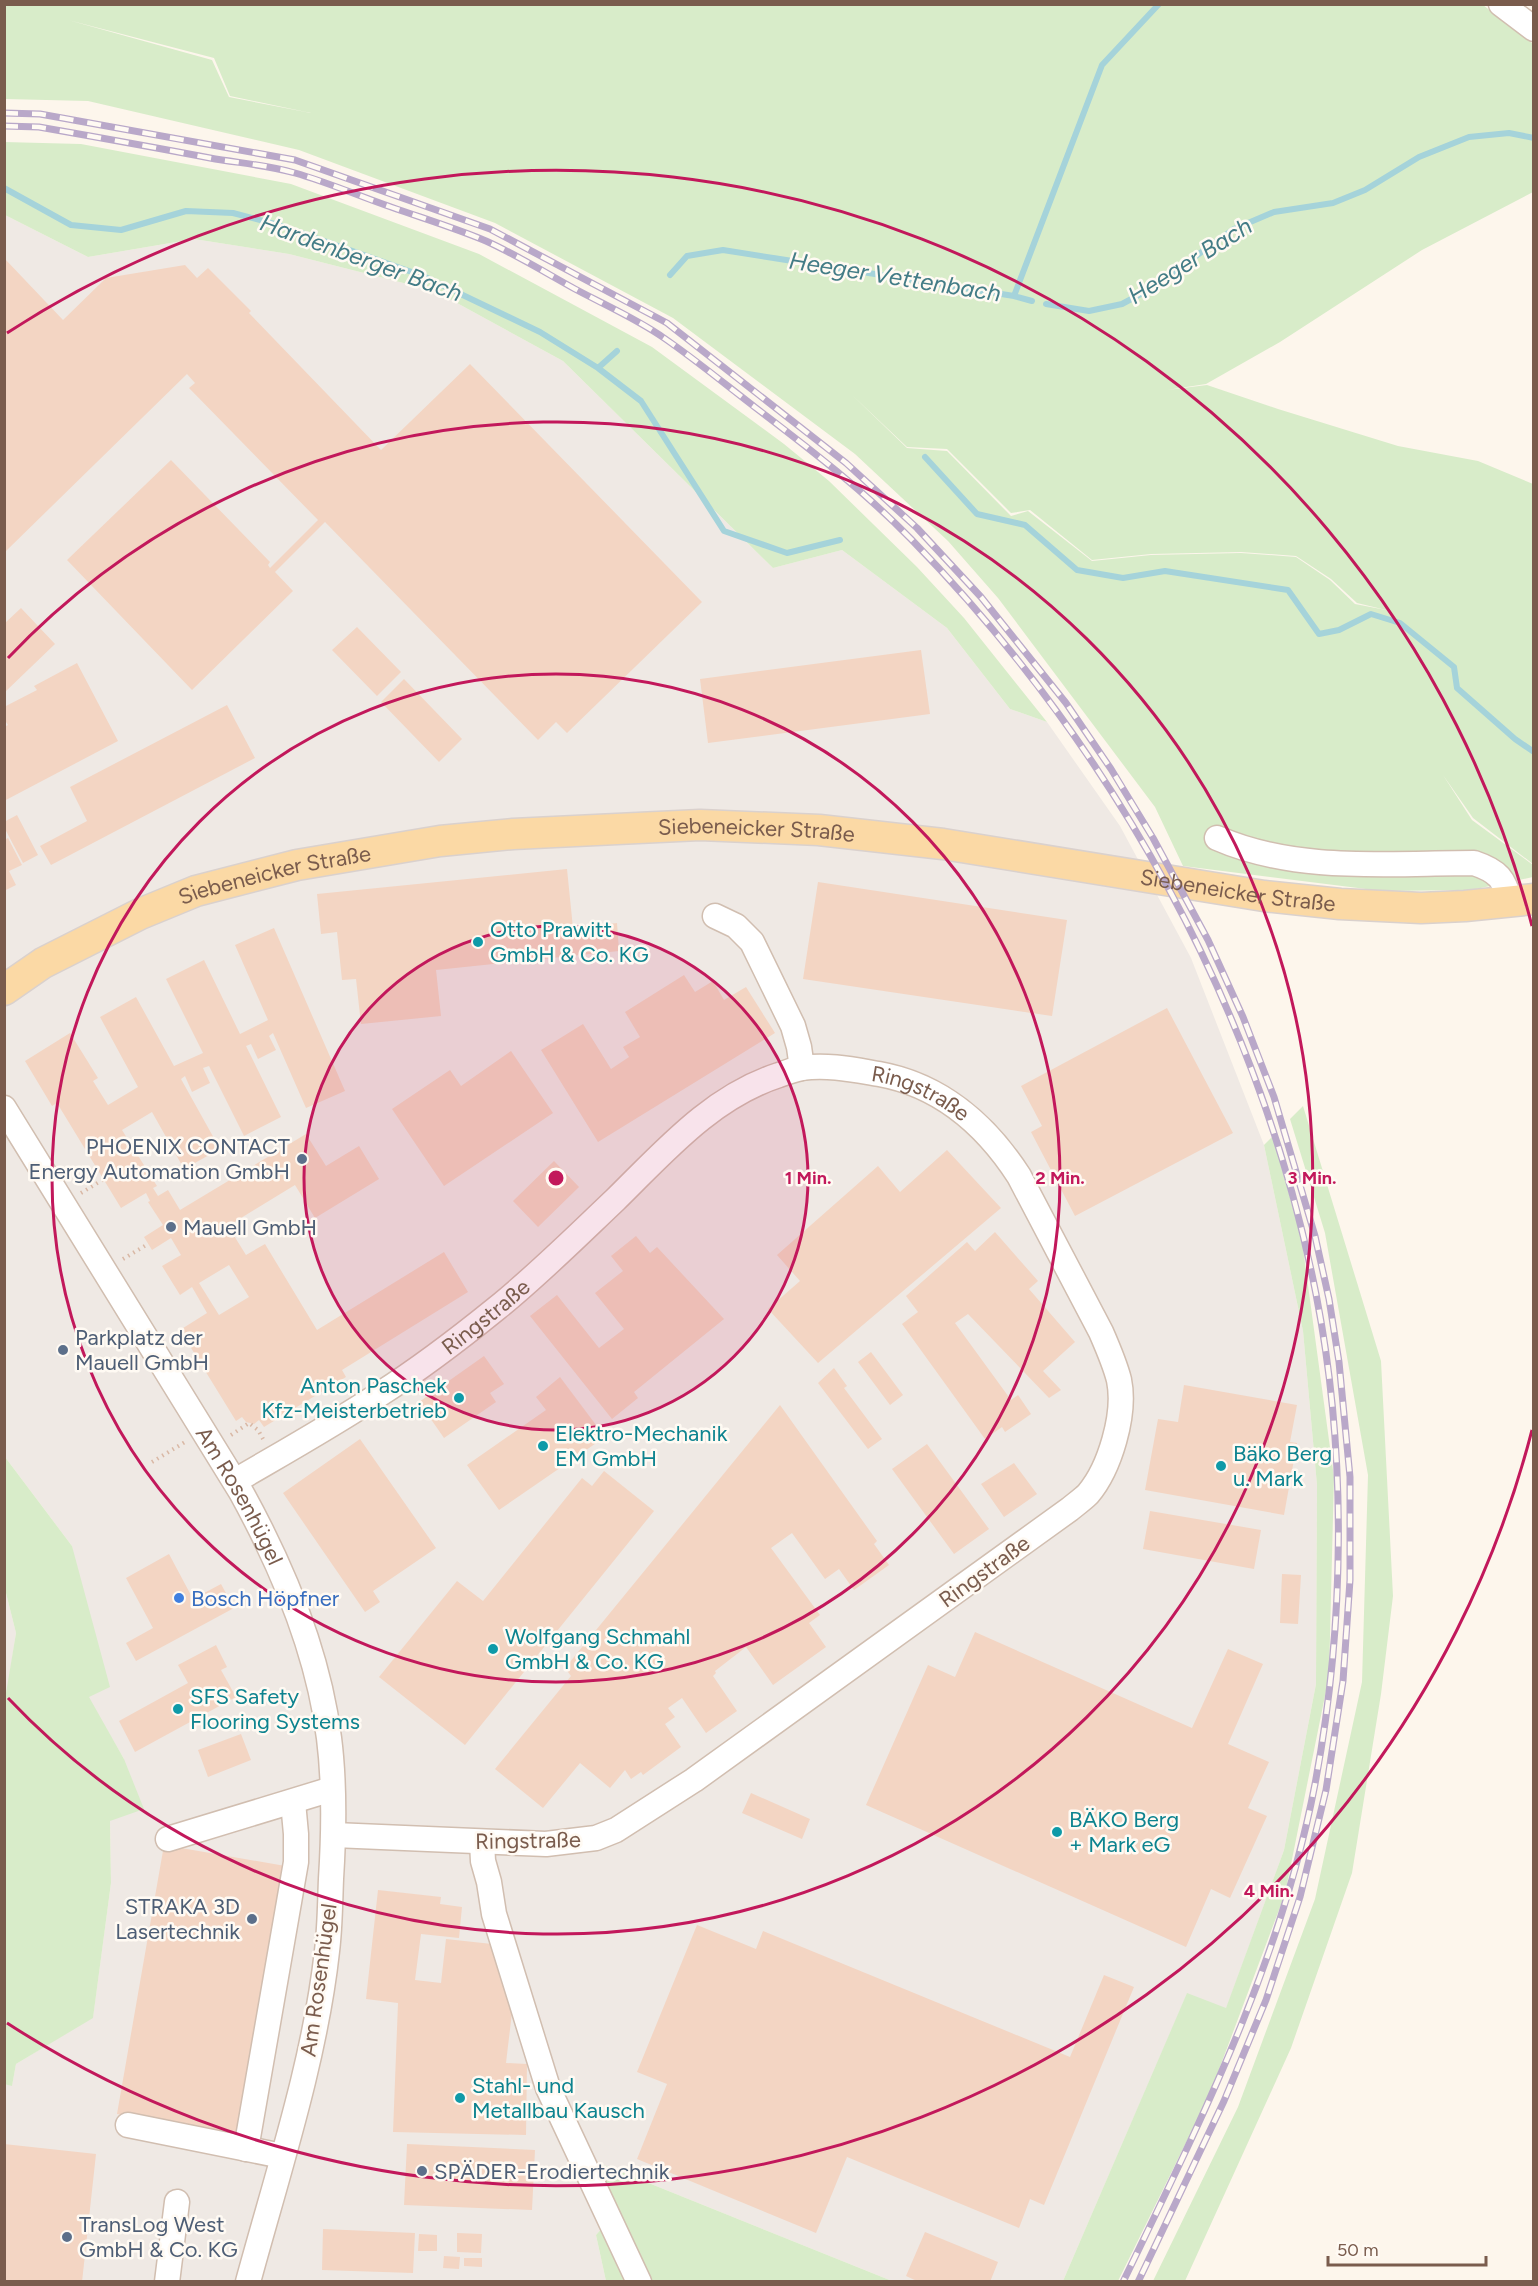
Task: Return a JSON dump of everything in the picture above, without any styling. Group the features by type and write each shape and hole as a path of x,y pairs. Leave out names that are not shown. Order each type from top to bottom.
{"main road":[{"name":"Siebeneicker Straße","path":"4,990 44,963 140,914 196,891 297,865 440,841 513,834 700,825 819,830 943,844 1264,896 1340,904 1421,908 1522,901"}],"street":[{"path":"1501,4 1533,29"},
{"path":"1217,838 1242,848 1286,857 1358,865 1474,863 1487,868 1506,883 1522,901"},
{"path":"715,916 736,926 752,942 793,1026 802,1068"},
{"name":"Ringstraße","path":"235,1481 380,1395 477,1324 549,1262 699,1119 727,1098 761,1081 802,1068 855,1070 895,1077 940,1096 962,1111 988,1135 1005,1154 1019,1176 1101,1332 1119,1382 1121,1407 1113,1442 1101,1474 1087,1494 1070,1509 694,1780 616,1830 596,1838 546,1844 334,1835"},
{"name":"Am Rosenhügel","path":"4,1108 235,1481 271,1546 302,1623 317,1680 329,1738 334,1835 327,1951 317,2013 248,2282"},
{"path":"168,1839 332,1790"},
{"path":"246,2149 296,1862 293,1802"},
{"path":"482,1842 483,1861 494,1914 548,2088 639,2282"},
{"path":"128,2125 282,2156"},
{"path":"167,2282 177,2202"}],"path":[{"path":"104,1271 148,1244"},
{"path":"152,1462 249,1423 258,1430 274,1458"}],"shaded area":[{"path":"5,215 88,257 194,239 289,254 435,291 563,361 773,568 842,550 947,628 1010,709 1047,722 1120,826 1191,958 1264,1145 1303,1331 1317,1485 1316,1684 1284,1850 1226,2009 1187,1994 1063,2281 892,2281 599,2163 603,2227 596,2235 606,2281 5,2281 5,2084 12,2085 16,2064 93,2017 111,1883 110,1821 124,1759 88,1697 72,1546 5,1457"},
{"path":"5,1589 16,1633 5,1705"}],"green space":[{"path":"5,5 1483,5 1533,44 1533,192 1422,250 1280,342 1206,384 1167,390 1207,385 1398,446 1478,461 1533,484 1533,864 1473,818 1443,775 1472,820 1533,865 1533,877 1471,890 1382,891 1183,866 1155,807 998,598 948,541 855,454 673,318 495,223 299,150 88,101 5,99","holes":["68,20 214,58 230,96 311,113 229,97 212,60","850,393 907,447 947,449 1011,513 1030,510 1092,560 1151,554 1241,552 1296,556 1331,579 1357,603 1386,610 1355,604 1330,580 1296,557 1241,553 1151,555 1092,561 1028,511 1011,516 947,451 907,448"]},
{"path":"4,142 81,144 291,184 479,254 652,347 784,444 829,481 917,567 964,618 1047,722 1010,709 947,628 842,550 773,568 563,361 435,291 289,254 194,239 88,257 5,215"},
{"path":"1303,1106 1381,1361 1393,1596 1381,1694 1352,1873 1291,2048 1185,2281 1153,2281 1238,2107 1315,1899 1362,1682 1368,1475 1325,1233 1290,1119"},
{"path":"1273,1136 1302,1241 1334,1477 1329,1676 1285,1894 1209,2096 1118,2281 1063,2281 1187,1993 1226,2008 1284,1850 1316,1684 1317,1485 1303,1331 1264,1145"},
{"path":"5,1457 72,1546 110,1687 89,1697 124,1759 144,1809 110,1821 111,1883 93,2018 16,2064 12,2086 4,2084 4,1705 16,1633 5,1589"},
{"path":"599,2163 892,2281 606,2281 596,2235 603,2227"}],"building":[{"path":"5,259 63,320 106,278 185,265 197,278 208,268 381,450 470,364 702,602 567,733 556,722 538,740 325,522 275,572 293,591 192,690 67,560 171,460 270,562 268,565 270,568 318,520 189,388 195,383 187,374 5,552"},
{"path":"21,608 55,644 4,693 4,624"},
{"path":"357,627 401,672 377,696 332,650"},
{"path":"921,650 930,714 708,743 700,679"},
{"path":"77,663 118,741 4,801 4,727 8,725 4,719 4,707 37,690 34,686"},
{"path":"404,679 462,739 439,762 381,702"},
{"path":"227,705 255,758 51,865 40,846 87,821 70,787"},
{"path":"17,815 38,855 23,863 4,827 4,822"},
{"path":"8,838 22,865 9,871 16,885 4,891 4,840"},
{"name":"Otto Prawitt GmbH & Co. KG","path":"567,869 573,928 617,923 619,951 436,970 441,1016 361,1024 356,979 342,980 337,932 321,934 317,894"},
{"path":"818,882 1067,920 1052,1016 803,979"},
{"path":"274,928 345,1091 306,1108 273,1033 269,1036 276,1050 258,1059 251,1044 246,1046 281,1117 244,1136 209,1066 203,1068 210,1083 192,1092 185,1076 181,1079 220,1149 184,1169 152,1112 122,1130 157,1186 153,1188 158,1196 168,1190 180,1210 306,1134 326,1166 359,1146 379,1179 315,1218 295,1185 228,1226 246,1255 265,1244 317,1330 444,1252 468,1292 342,1370 346,1377 264,1427 259,1420 254,1424 246,1422 242,1417 236,1421 180,1330 207,1313 192,1287 180,1295 162,1266 181,1255 171,1238 152,1250 144,1237 163,1225 148,1202 150,1201 146,1193 121,1208 57,1103 52,1106 25,1061 70,1033 98,1078 93,1081 108,1105 138,1087 100,1017 136,997 174,1066 203,1053 166,979 204,960 240,1034 268,1020 235,945","holes":["229,1265 249,1297 219,1315 199,1283"]},
{"path":"684,975 695,992 713,981 724,1000 746,987 775,1033 598,1142 541,1050 583,1024 611,1069 629,1057 623,1047 640,1037 625,1012"},
{"path":"1167,1008 1233,1133 1075,1216 1031,1132 1042,1126 1021,1086"},
{"path":"511,1051 553,1113 444,1186 392,1109 450,1070 461,1086"},
{"path":"947,1150 1001,1208 818,1363 768,1309 800,1281 777,1255 878,1166 900,1192"},
{"path":"554,1161 579,1187 538,1227 513,1201"},
{"path":"995,1232 1038,1281 1029,1289 1075,1342 1043,1371 1061,1390 1049,1398 968,1314 955,1323 1011,1400 1018,1395 1031,1414 1005,1432 1002,1427 985,1439 902,1324 918,1312 906,1296 967,1242 975,1251"},
{"path":"636,1236 650,1253 657,1247 724,1319 634,1392 638,1398 612,1419 530,1316 557,1295 599,1348 624,1329 595,1293 623,1271 611,1256"},
{"path":"871,1352 903,1395 890,1405 858,1362"},
{"name":"Anton Paschek Kfz-Meisterbetrieb","path":"484,1356 504,1384 490,1393 496,1402 444,1438 419,1402"},
{"path":"834,1368 847,1386 844,1388 882,1439 868,1449 818,1383"},
{"name":"Elektro-Mechanik EM GmbH","path":"560,1377 605,1437 499,1510 467,1465 546,1410 536,1397"},
{"name":"Bäko Berg u. Mark","path":"1184,1385 1297,1405 1290,1442 1297,1443 1284,1515 1145,1490 1158,1419 1178,1422"},
{"path":"780,1405 877,1541 874,1544 889,1565 854,1590 839,1569 825,1579 792,1533 771,1548 820,1615 809,1623 826,1647 773,1685 746,1647 715,1671 713,1676 737,1711 706,1733 682,1698 668,1708 675,1717 665,1724 681,1747 643,1775 641,1772 631,1779 625,1770 610,1788 580,1763 543,1808 495,1769 571,1676 565,1668"},
{"path":"360,1439 436,1548 373,1591 380,1602 365,1612 283,1493"},
{"path":"927,1444 989,1529 954,1554 892,1469"},
{"path":"1014,1463 1037,1494 1004,1517 981,1484"},
{"path":"604,1471 654,1511 465,1745 379,1677 457,1581 483,1601 582,1478 592,1486"},
{"path":"1150,1511 1261,1530 1254,1569 1143,1549"},
{"path":"169,1554 193,1599 221,1584 234,1608 136,1661 126,1643 153,1628 126,1578"},
{"path":"1282,1574 1301,1575 1298,1624 1280,1623"},
{"path":"975,1632 1192,1728 1228,1649 1263,1664 1228,1744 1269,1762 1248,1808 1267,1816 1230,1898 1211,1889 1186,1947 866,1805 928,1665 955,1677"},
{"name":"SFS Safety Flooring Systems","path":"216,1645 227,1667 221,1670 236,1697 135,1752 119,1721 188,1683 178,1665"},
{"path":"241,1734 251,1760 208,1777 198,1750"},
{"path":"751,1793 810,1819 802,1839 742,1813"},
{"path":"164,1845 291,1867 242,2137 117,2114"},
{"path":"378,1890 441,1897 440,1904 462,1907 459,1938 421,1934 415,1980 441,1983 446,1939 492,1944 513,2004 506,2063 527,2064 526,2135 393,2132 398,2003 366,1999"},
{"path":"697,1925 756,1949 763,1931 1070,2057 1104,1975 1134,1987 1044,2205 1030,2199 1019,2228 847,2157 816,2233 637,2159 667,2084 637,2072"},
{"path":"4,2144 96,2154 82,2282 4,2282"},
{"path":"407,2144 535,2150 532,2210 404,2205"},
{"path":"323,2229 415,2233 413,2273 322,2270"},
{"path":"925,2232 998,2262 990,2282 919,2282 906,2276"},
{"path":"457,2233 482,2234 481,2253 457,2252"},
{"path":"419,2234 437,2235 437,2251 418,2251"},
{"path":"444,2256 460,2257 459,2269 443,2268"},
{"path":"464,2258 482,2258 482,2267 464,2266"}],"waterway":[{"name":"Heeger Vettenbach","path":"670,275 687,256 723,250 1014,296 1102,65 1159,4"},
{"name":"Heeger Bach","path":"1046,304 1089,311 1122,304 1148,290 1234,229 1274,212 1333,203 1365,190 1419,157 1469,137 1509,133 1534,138"},
{"name":"Hardenberger Bach","path":"4,188 71,225 121,230 186,211 233,213 279,225 423,276 540,332 598,368 641,401 724,531 787,553 840,540"},
{"path":"1014,296 1032,301"},
{"name":"Heeger Vettenbach","path":"598,368 617,351"},
{"name":"Hardenberger Bach","path":"925,457 977,514 1025,525 1077,570 1123,578 1165,571 1288,590 1319,634 1339,630 1371,614 1400,623 1454,667 1457,688 1515,739 1534,752"}],"railway":[{"path":"4,113 40,114 295,160 490,229 667,323 846,463 917,528 981,597 1066,703 1111,769 1153,838 1208,940 1243,1017 1274,1097 1315,1236 1329,1299 1339,1362 1350,1477 1350,1580 1343,1681 1326,1790 1300,1897 1266,2000 1224,2101 1138,2282"},
{"path":"4,126 39,127 285,170 486,241 654,331 816,455 855,487 911,539 984,619 1051,704 1113,794 1168,887 1216,985 1257,1085 1291,1188 1316,1294 1333,1415 1337,1477 1337,1601 1325,1724 1315,1784 1282,1914 1236,2039 1123,2282"}],"place":[{"name":"Otto Prawitt GmbH & Co. KG","path":"478,942"},
{"name":"PHOENIX CONTACT Energy Automation GmbH","path":"302,1159"},
{"name":"Mauell GmbH","path":"171,1227"},
{"name":"Parkplatz der Mauell GmbH","path":"63,1350"},
{"name":"Anton Paschek Kfz-Meisterbetrieb","path":"459,1398"},
{"name":"Elektro-Mechanik EM GmbH","path":"543,1446"},
{"name":"Bäko Berg u. Mark","path":"1221,1466"},
{"name":"Bosch Höpfner","path":"179,1598"},
{"name":"Wolfgang Schmahl GmbH & Co. KG","path":"493,1649"},
{"name":"SFS Safety Flooring Systems","path":"178,1709"},
{"name":"BÄKO Berg + Mark eG","path":"1057,1832"},
{"name":"STRAKA 3D Lasertechnik","path":"252,1919"},
{"name":"Stahl- und Metallbau Kausch","path":"460,2098"},
{"name":"SPÄDER-Erodiertechnik","path":"422,2171"},
{"name":"TransLog West GmbH & Co. KG","path":"67,2237"}]}
